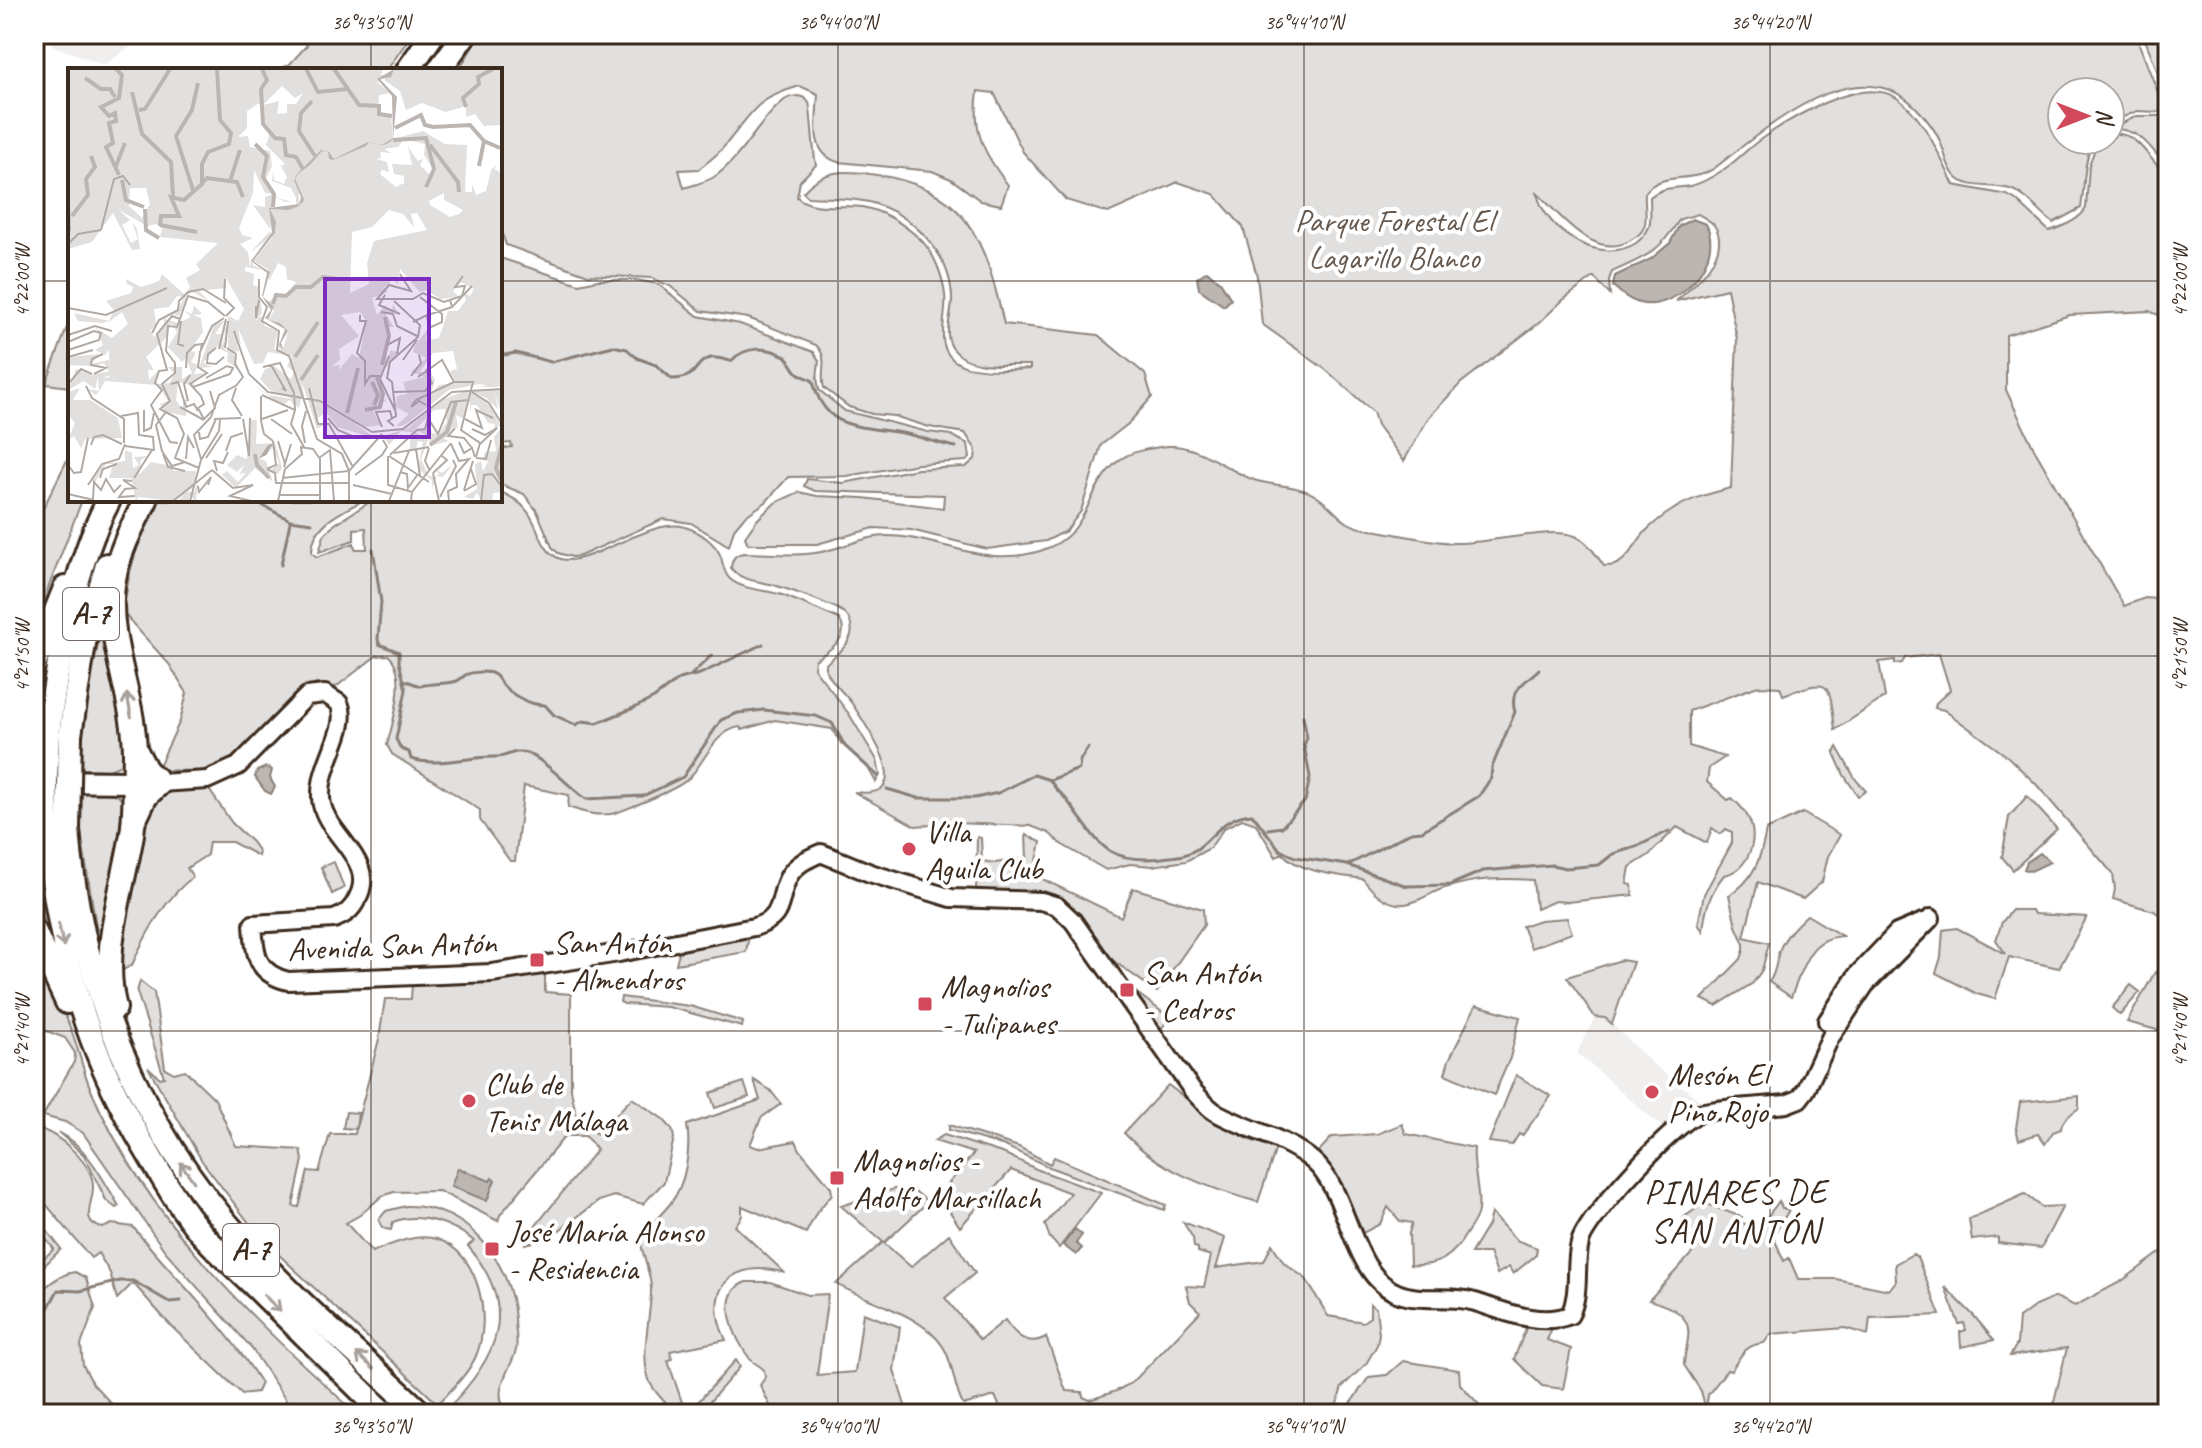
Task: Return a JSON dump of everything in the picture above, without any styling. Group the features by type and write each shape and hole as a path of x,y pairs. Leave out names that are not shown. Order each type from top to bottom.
{"highway":[{"path":"409,68 433,34"},
{"path":"440,68 465,34"},
{"name":"A-7","path":"59,734 62,648 97,522 108,502"},
{"name":"A-7","path":"134,502 96,596 46,782 100,1001 148,1108 207,1200 262,1261 422,1414"},
{"path":"133,830 134,728 114,627 113,586 119,559 145,502"},
{"path":"34,665 77,556 97,522"},
{"path":"122,1053 120,1028 111,995 109,959 140,805 160,783 146,770 135,749"},
{"name":"A-7","path":"58,830 54,899 82,1013 110,1085 163,1179 201,1232 385,1414"},
{"path":"34,931 81,1035 110,1085"}],"main road":[{"path":"34,781 134,782"}],"street":[{"name":"Avenida San Antón","path":"160,783 207,780 238,766 307,696 325,694 339,703 343,720 323,771 321,796 328,818 361,869 363,882 360,895 344,915 334,919 253,924 255,955 273,978 288,981 503,971 754,927 769,922 777,914 790,875 804,860 821,853 870,873 951,898 1041,901 1057,906 1073,921 1193,1091 1212,1110 1295,1148 1316,1163 1331,1185 1369,1269 1385,1286 1398,1294 1427,1299 1462,1299 1555,1321 1570,1315 1575,1304 1579,1243 1585,1228 1668,1137 1698,1114 1786,1104"},
{"path":"1931,918 1865,985 1830,1038 1806,1090 1799,1099 1786,1104 1796,1094 1831,1014 1857,975 1897,933 1931,918"}],"shaded area":[{"path":"43,34 149,34 104,65 54,46"},
{"path":"1692,219 1706,224 1710,238 1709,253 1694,281 1682,292 1654,304 1639,303 1613,286 1615,276 1651,259 1670,243 1679,226"},
{"path":"1207,271 1221,283 1231,299 1224,306 1199,289 1197,278"},
{"path":"266,767 272,770 270,778 275,787 271,794 255,777 257,771"},
{"path":"2040,853 2050,862 2031,871 2024,869 2027,862"},
{"path":"1595,1017 1605,1018 1653,1064 1706,1105 1685,1110 1664,1129 1577,1053"},
{"path":"458,1168 490,1181 492,1178 495,1180 487,1201 451,1186"},
{"path":"1075,1229 1082,1235 1076,1243 1082,1248 1076,1255 1063,1245"}],"green space":[{"path":"303,34 412,34 388,68 283,68 307,45"},
{"name":"Parque Forestal El Lagarillo Blanco","path":"480,34 2135,34 2164,108 2158,112 2137,111 2126,116 2126,76 2046,76 2046,156 2088,156 2081,208 2053,223 2027,199 2010,189 1968,184 1957,178 1948,165 1937,136 1922,114 1898,94 1872,86 1844,88 1816,98 1788,113 1707,172 1668,179 1651,186 1645,193 1646,220 1643,230 1629,241 1616,245 1589,239 1565,221 1537,193 1551,220 1576,241 1591,248 1622,249 1636,243 1647,231 1650,197 1655,193 1707,180 1790,120 1826,102 1864,92 1882,92 1907,106 1930,138 1954,185 2007,195 2049,231 2065,225 2083,212 2092,156 2126,156 2126,136 2136,141 2168,176 2168,319 2149,311 2070,315 2006,335 2006,390 2034,449 2124,606 2145,598 2168,600 2168,921 2154,911 2113,899 2113,874 2036,784 2008,757 1944,710 1935,708 1936,703 1950,690 1939,654 1905,658 1902,663 1895,664 1895,660 1879,662 1885,697 1835,730 1829,692 1819,685 1783,695 1780,687 1758,686 1689,711 1689,746 1725,757 1709,768 1707,782 1741,807 1750,820 1752,832 1751,848 1744,863 1732,873 1724,875 1712,895 1703,931 1698,924 1704,894 1732,843 1732,832 1726,829 1721,834 1712,828 1707,843 1677,827 1649,855 1630,867 1627,884 1632,885 1633,895 1555,901 1536,909 1533,880 1521,879 1468,882 1410,903 1393,903 1378,895 1363,879 1309,869 1282,853 1276,857 1256,824 1242,819 1224,828 1210,848 1186,861 1152,866 1130,864 1106,870 1061,844 1049,833 1031,826 953,823 915,826 854,792 874,792 884,786 887,775 878,746 869,730 826,670 826,664 844,647 851,635 847,617 843,612 812,598 740,576 731,568 736,556 743,553 812,553 886,536 906,537 999,556 1019,556 1040,551 1070,534 1106,473 1117,462 1134,453 1168,446 1191,449 1257,481 1309,492 1345,521 1360,528 1454,543 1533,534 1564,534 1580,538 1604,566 1612,566 1624,559 1646,531 1671,511 1707,494 1731,488 1737,339 1727,289 1676,301 1709,268 1715,257 1719,235 1714,225 1698,214 1680,219 1651,252 1612,272 1610,295 1594,277 1563,300 1539,323 1461,383 1429,417 1404,461 1377,425 1373,412 1326,370 1262,324 1257,276 1243,227 1214,194 1178,182 1108,213 1066,200 1023,152 994,93 978,91 977,119 982,142 1008,185 1001,205 981,201 951,179 932,171 838,162 828,158 816,134 818,94 800,86 774,96 757,107 721,150 699,169 679,170 684,188 711,179 724,169 782,102 800,96 810,106 816,165 800,181 797,197 811,204 862,207 878,212 901,224 926,245 942,280 945,295 943,341 950,357 973,368 1030,369 1030,365 969,361 954,350 948,338 952,304 950,280 936,250 913,225 885,207 869,202 808,197 803,192 810,185 834,173 851,172 903,180 929,190 950,204 966,221 978,241 1004,324 1098,335 1145,374 1152,397 1128,424 1101,445 1081,511 1066,531 1046,541 987,549 911,530 874,528 817,544 748,544 745,537 757,520 775,503 799,492 943,508 944,495 815,491 804,486 807,479 843,483 918,469 966,467 975,459 976,450 965,433 849,407 824,388 823,360 816,345 748,318 701,311 670,286 652,278 588,275 506,245 502,234 502,68 460,68"},
{"path":"2143,34 2168,34 2168,99"},
{"path":"2137,116 2168,116 2168,168 2139,136 2126,131 2126,121"},
{"path":"502,259 579,284 598,280 636,280 658,284 698,316 740,324 814,352 819,361 819,390 845,411 951,435 968,444 970,458 847,476 788,477 766,502 744,517 734,529 729,546 691,523 663,519 572,557 558,553 552,547 537,511 524,494 502,485 502,449 512,447 511,443 502,444"},
{"path":"68,324 68,387 46,384"},
{"path":"68,458 68,502 81,502 34,625 34,523"},
{"path":"502,493 524,507 550,552 558,558 570,560 654,529 685,527 711,542 721,557 726,574 735,583 782,595 839,619 843,632 841,638 815,660 814,668 849,714 877,760 880,775 876,782 868,768 841,743 832,729 775,720 742,730 740,727 723,734 684,782 616,813 580,811 568,807 569,795 524,786 515,861 510,861 480,820 480,810 392,754 387,745 398,698 398,673 388,655 376,656 336,687 316,684 304,690 235,758 202,771 157,770 180,721 187,693 169,664 124,614 135,555 157,502 360,502 322,527 313,543 312,553 317,557 354,543 355,549 367,549 366,528 354,529 354,540 319,552 324,535 335,524 370,502 502,502"},
{"path":"104,628 126,751 121,765 109,770 78,769 87,697 101,630"},
{"path":"45,663 34,770 34,685"},
{"path":"1837,747 1866,791 1858,796 1834,753"},
{"path":"208,788 232,823 252,842 259,852 258,856 232,842 209,842 207,855 187,868 193,877 165,906 132,965 123,970 117,956 150,802 164,790"},
{"path":"78,792 114,794 128,809 102,946 98,938 80,828"},
{"path":"2027,796 2057,829 2013,870 2002,857 2009,817"},
{"path":"1803,813 1840,835 1828,856 1822,882 1803,899 1758,882 1744,937 1769,943 1762,970 1753,983 1716,1006 1702,999 1741,959 1744,950 1729,895 1745,883 1755,868 1766,830"},
{"path":"1026,835 1041,842 1034,875 1121,917 1133,888 1203,909 1204,925 1157,992 1104,954 1063,903 1053,896 976,893 977,837 981,838 982,861 995,863 1027,858"},
{"path":"34,836 37,879 47,937 34,920"},
{"path":"334,862 344,888 332,894 321,867"},
{"path":"2012,910 2087,917 2059,968 2009,957 1995,999 1977,994 1936,973 1943,930 1957,928 2006,954 1996,940 2002,922"},
{"path":"1807,915 1842,936 1821,942 1814,949 1803,966 1791,997 1769,982 1784,941"},
{"path":"1567,918 1572,933 1531,948 1522,926 1540,920"},
{"path":"749,935 746,952 676,964 680,948"},
{"path":"34,948 68,1021 91,1090 114,1138 142,1183 172,1225 242,1305 357,1414 295,1414 250,1346 165,1251 83,1133 65,1122 43,1116 74,1062 75,1053 65,1038 34,1026"},
{"path":"1621,960 1633,962 1612,1024 1605,1018 1595,1017 1567,977"},
{"path":"2155,972 2168,981 2168,1033 2127,1022"},
{"path":"545,974 545,992 571,994 571,1089 577,1120 597,1134 632,1098 663,1119 672,1129 674,1138 664,1182 643,1204 614,1196 599,1201 547,1239 525,1244 526,1238 597,1149 585,1136 565,1136 498,1221 439,1191 394,1192 382,1196 346,1223 372,1252 412,1238 437,1239 452,1247 472,1272 482,1306 481,1341 469,1369 438,1404 259,1236 202,1161 148,1067 160,1078 164,1077 137,992 140,981 154,992 165,1068 174,1073 185,1070 215,1099 236,1146 301,1150 303,1160 293,1206 299,1207 308,1171 319,1172 330,1134 355,1134 356,1129 343,1128 346,1112 358,1113 356,1128 379,1039 385,999 411,999 412,984 489,982"},
{"path":"1125,984 1170,1018 1161,1029"},
{"path":"2131,985 2140,992 2120,1015 2112,1008"},
{"path":"621,997 690,1006 743,1022 742,1027 668,1007 624,1004 620,1002"},
{"path":"1476,1005 1520,1017 1510,1058 1494,1095 1445,1074"},
{"path":"1516,1075 1551,1096 1512,1145 1489,1142"},
{"path":"754,1080 770,1090 781,1104 761,1118 750,1145 758,1148 796,1141 831,1187 832,1194 817,1212 806,1233 742,1206 742,1216 735,1226 785,1273 766,1269 736,1274 726,1282 717,1306 726,1340 670,1351 672,1359 668,1361 686,1414 678,1414 657,1394 648,1375 645,1351 651,1287 640,1238 670,1204 680,1187 688,1155 687,1125 760,1100"},
{"path":"744,1082 749,1097 715,1108 710,1093"},
{"path":"1168,1085 1220,1124 1250,1140 1276,1148 1258,1202 1186,1177 1153,1158 1124,1133"},
{"path":"2079,1096 2079,1108 2065,1120 2061,1129 2053,1132 2045,1144 2038,1134 2019,1140 2016,1128 2020,1102"},
{"path":"1402,1124 1406,1134 1474,1148 1478,1197 1476,1217 1456,1249 1444,1259 1429,1264 1410,1265 1409,1233 1412,1223 1400,1221 1388,1207 1380,1224 1363,1233 1336,1176 1317,1153 1332,1137 1377,1134"},
{"path":"949,1125 1019,1147 1050,1164 1054,1157 1166,1205 1164,1210 1049,1167 1005,1146 949,1130"},
{"path":"38,1129 55,1136 73,1150 87,1168 93,1186 89,1211 91,1221 103,1228 112,1224 133,1227 232,1342 261,1383 257,1392 242,1394 172,1327 133,1283 117,1299 110,1273 98,1253 91,1258 34,1190 34,1139"},
{"path":"58,1132 86,1155 119,1206 116,1208 106,1200 84,1155"},
{"path":"944,1135 1005,1154 1101,1193 1059,1248 1050,1238 1045,1225 1070,1193 1011,1170 960,1227 939,1195 974,1153 934,1141"},
{"path":"894,1189 917,1193 928,1202 884,1243 911,1267 949,1234 975,1273 945,1298 980,1340 1005,1320 1022,1338 1033,1341 1046,1337 1066,1391 1082,1392 1083,1397 1090,1400 1133,1382 1200,1312 1190,1302 1186,1286 1204,1287 1211,1256 1198,1252 1183,1222 1225,1238 1216,1268 1264,1261 1272,1244 1284,1263 1306,1279 1328,1316 1363,1322 1370,1317 1370,1304 1376,1308 1377,1345 1366,1364 1342,1387 1334,1414 1003,1414 995,1396 963,1405 949,1358 938,1339 912,1319 836,1284 883,1242 841,1206"},
{"path":"2025,1194 2042,1207 2063,1206 2041,1248 1998,1243 1998,1237 1972,1240 1969,1219"},
{"path":"1779,1201 1782,1208 1789,1210 1773,1236 1784,1261 1789,1258 1798,1279 1836,1279 1889,1290 1896,1281 1895,1264 1913,1254 1917,1257 1940,1315 1870,1318 1868,1335 1845,1328 1771,1334 1764,1343 1757,1344 1740,1356 1731,1371 1727,1370 1708,1395 1706,1410 1701,1391 1684,1365 1688,1338 1686,1322 1677,1312 1649,1300 1695,1250 1683,1243 1688,1235 1680,1228 1686,1222 1683,1218 1704,1203 1742,1217 1739,1222 1759,1228"},
{"path":"406,1206 428,1208 449,1215 467,1226 495,1258 512,1298 517,1339 502,1386 501,1400 504,1408 536,1414 451,1414 446,1410 464,1391 490,1352 498,1312 494,1291 468,1246 474,1241 456,1229 436,1221 414,1218 393,1222 391,1230 381,1226 379,1219 386,1211"},
{"path":"1491,1213 1516,1240 1537,1248 1536,1255 1513,1274 1509,1267 1497,1274 1489,1253 1471,1253 1488,1225"},
{"path":"34,1214 61,1249 34,1276 34,1267 54,1249 34,1224"},
{"path":"2168,1247 2168,1414 2051,1414 2067,1348 2010,1356 2017,1344 2019,1318 2035,1306 2056,1297 2075,1306 2122,1281"},
{"path":"75,1272 86,1278 95,1308 81,1345 83,1365 93,1384 121,1414 34,1414 34,1303 51,1283"},
{"path":"746,1282 770,1282 808,1295 828,1294 817,1375 855,1372 863,1313 900,1327 894,1370 907,1412 774,1414 760,1385 765,1378 764,1370 744,1351 730,1318 731,1296 736,1288"},
{"path":"1945,1287 1994,1340 1961,1347 1960,1332 1966,1330 1964,1323 1959,1324"},
{"path":"1528,1323 1552,1328 1547,1340 1571,1349 1563,1389 1542,1386 1514,1359"},
{"path":"736,1360 740,1367 699,1414 687,1414"},
{"path":"1403,1361 1459,1370 1460,1384 1488,1414 1464,1414 1450,1407 1428,1414 1390,1414 1350,1404 1369,1377 1387,1375"}],"waterway":[{"path":"502,354 516,353 551,362 613,346 627,349 637,358 656,365 672,379 687,376 711,358 731,361 749,350 771,350 785,356 798,373 813,381 819,398 837,419 956,447"},
{"path":"256,502 290,520 312,523"},
{"path":"281,565 290,522"},
{"path":"373,549 381,602 379,644 399,652 406,690 396,739 401,749 409,752 411,759 442,762 522,752 541,761 586,799 643,796 683,777 721,720 738,713 764,710 816,716 832,723 845,746 878,776"},
{"path":"404,680 420,686 454,682 473,673 491,673 516,696 545,705 554,715 576,725 583,721 597,723 654,698 679,679 700,674 763,644"},
{"path":"691,675 712,655"},
{"path":"1348,865 1411,832 1422,831 1479,796 1491,778 1492,767 1515,712 1516,692 1539,669"},
{"path":"1268,829 1282,827 1305,801 1310,777 1303,716"},
{"path":"1050,780 1079,769 1080,760 1088,748"},
{"path":"887,789 918,798 975,798 998,793 1034,775 1050,780 1106,848 1128,858 1188,854 1234,818 1252,814 1280,850 1295,857 1347,865 1407,886 1450,885 1483,871 1552,865 1566,868 1599,865 1613,854 1669,831"},
{"path":"34,1377 40,1323 58,1290 80,1291 120,1281 133,1281 169,1302 181,1301"},
{"path":"34,1406 75,1407 88,1414"}],"place":[{"name":"Villa Aguila Club","path":"909,849"},
{"name":"San Antón - Almendros","path":"537,960"},
{"name":"San Antón - Cedros","path":"1127,990"},
{"name":"Magnolios - Tulipanes","path":"925,1004"},
{"name":"Mesón El Pino Rojo","path":"1652,1092"},
{"name":"Club de Tenis Málaga","path":"469,1101"},
{"name":"Magnolios - Adolfo Marsillach","path":"837,1178"},
{"name":"José María Alonso - Residencia","path":"492,1249"}],"district":[{"name":"PINARES DE SAN ANTÓN","path":"1736,1210"}]}
